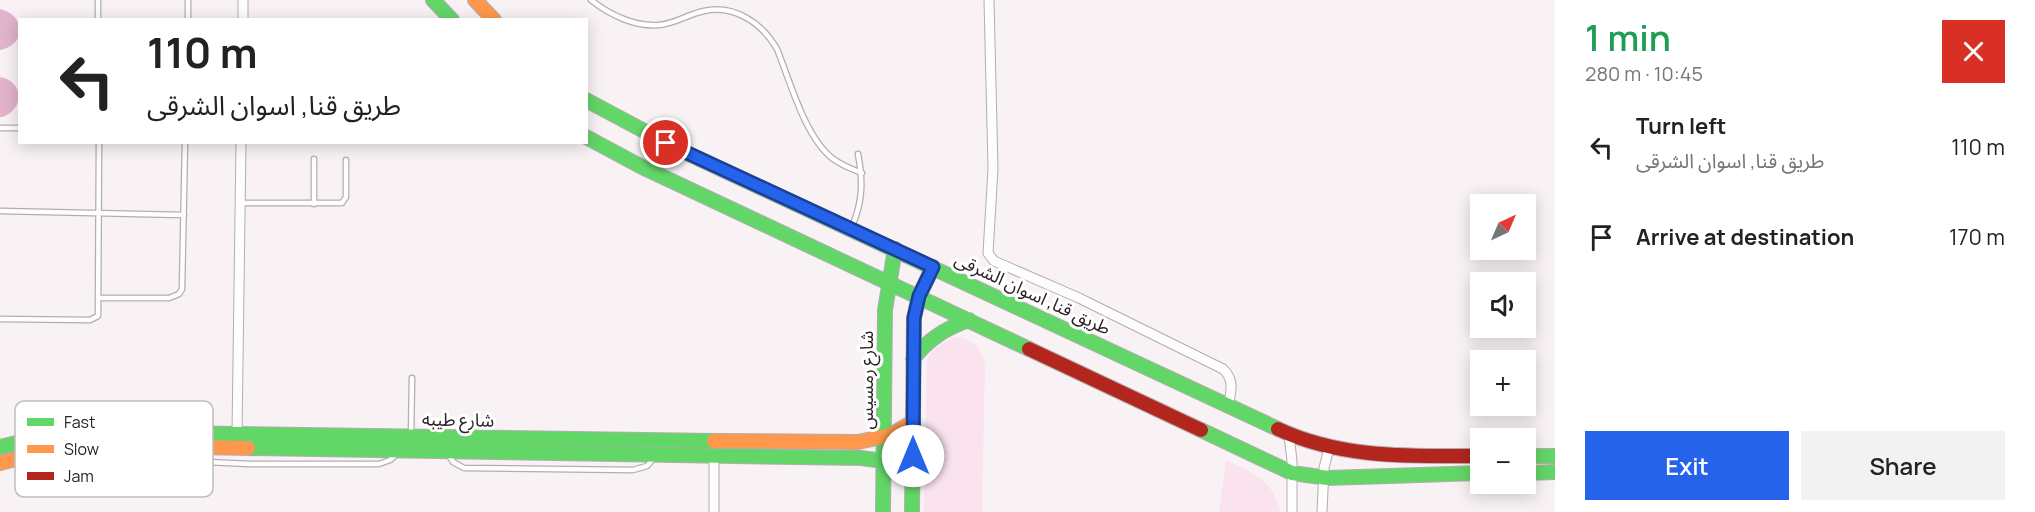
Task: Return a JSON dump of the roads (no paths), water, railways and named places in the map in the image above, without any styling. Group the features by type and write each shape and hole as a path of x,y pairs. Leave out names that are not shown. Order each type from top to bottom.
{"main road":[{"path":"433,0 450,18"},
{"path":"476,0 492,18"},
{"name":"طريق قنا, اسوان الشرقى","path":"588,101 670,145 1289,435 1329,448 1363,454 1470,456"},
{"path":"588,138 626,159 1292,473 1323,479 1470,473"},
{"name":"شارع رمسيس","path":"883,512 885,310 895,249"},
{"path":"912,512 914,318 919,296 933,267"},
{"path":"913,359 937,334 969,320"},
{"name":"شارع طيبه","path":"213,434 849,443 885,438 913,422"},
{"path":"405,452 411,437"},
{"name":"شارع طيبه","path":"0,447 15,443"},
{"name":"شارع طيبه","path":"213,448 861,458 884,461 912,473"},
{"path":"1536,456 1555,456"},
{"name":"شارع طيبه","path":"0,463 15,459"},
{"path":"1536,473 1555,472"}],"street":[{"path":"243,0 243,18"},
{"path":"989,0 993,168 988,253 990,257 994,261 1079,298 1223,369 1232,386 1228,406"},
{"path":"237,434 241,144"},
{"path":"1289,435 1292,512"},
{"path":"1322,512 1323,479 1329,448"},
{"path":"714,456 714,512"}],"lane":[{"path":"98,0 98,18"},
{"path":"188,0 188,18"},
{"path":"591,0 620,18 650,25 669,24 697,13 714,10 750,19 761,27 773,43 810,131 819,145 832,157 862,173"},
{"path":"0,128 18,128"},
{"path":"0,319 93,320 99,312 99,144"},
{"path":"99,298 170,298 179,294 183,284 186,144"},
{"path":"851,229 861,201 862,173 858,154"},
{"path":"314,159 314,204"},
{"path":"240,203 339,204 345,200 346,160"},
{"path":"0,211 184,215"},
{"path":"411,437 412,378"}]}
